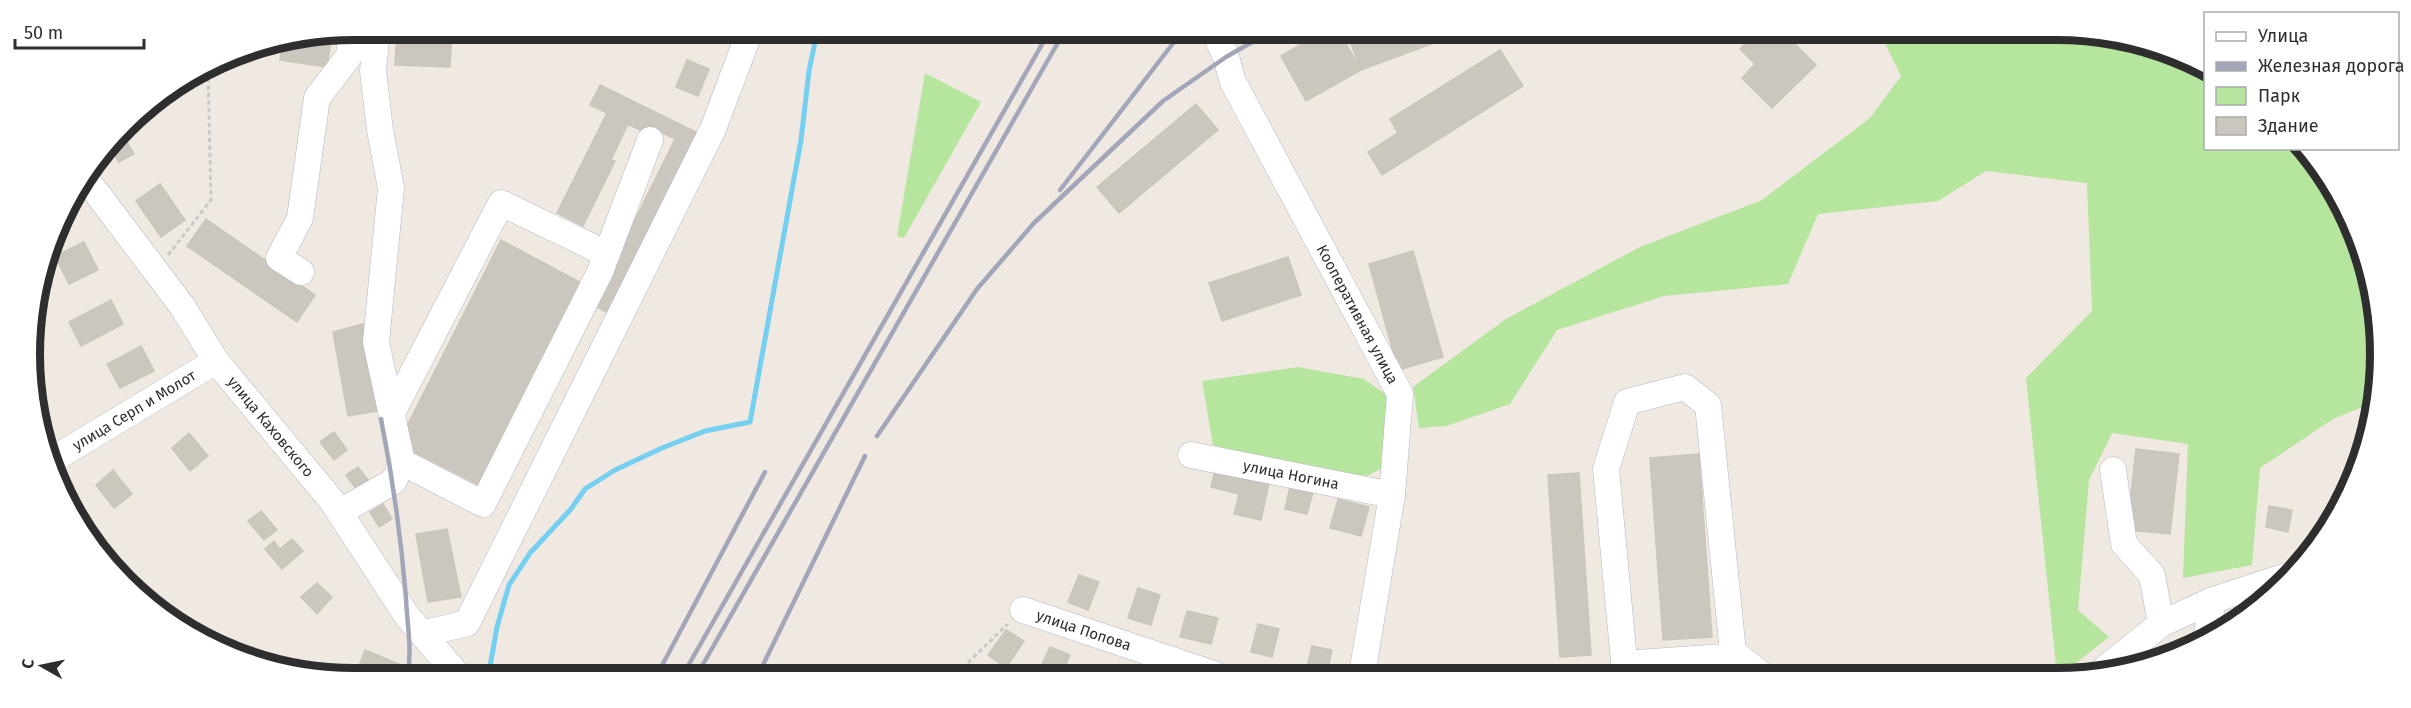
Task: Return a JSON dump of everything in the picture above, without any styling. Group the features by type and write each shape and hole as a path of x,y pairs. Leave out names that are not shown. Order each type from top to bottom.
{"street":[{"path":"301,272 279,258 300,218 317,98 349,56 351,40"},
{"path":"340,512 394,481 402,462 376,342 391,188 380,129 373,71 376,40"},
{"path":"422,634 467,623 713,129 747,40"},
{"name":"Кооперативная улица","path":"1218,40 1233,82 1400,394 1392,495 1363,668"},
{"path":"402,462 483,504 600,272 650,140"},
{"name":"улица Каховского","path":"90,184 182,306 216,361 340,512 407,616 452,668"},
{"path":"393,413 501,202 607,254"},
{"name":"улица Серп и Молот","path":"58,457 216,361"},
{"path":"1623,668 1606,469 1627,402 1685,387 1708,405 1733,652 1753,668"},
{"name":"улица Ногина","path":"1191,455 1392,495"},
{"path":"2113,470 2124,544 2152,575 2161,624"},
{"path":"2113,662 2161,624 2213,600 2275,580"},
{"path":"2208,628 2213,600"},
{"name":"улица Попова","path":"1023,610 1196,668"},
{"path":"1632,668 1737,656"}],"path":[{"path":"155,270 211,200 207,77"},
{"path":"962,668 1023,610"}],"green space":[{"path":"1883,40 2078,41 2138,51 2177,64 2204,77 2204,150 2295,150 2318,180 2338,215 2360,273 2370,333 2370,375 2366,406 2333,419 2260,468 2252,565 2183,578 2188,444 2112,433 2089,480 2078,610 2109,637 2071,667 2056,668 2026,378 2092,311 2087,183 1986,171 1938,201 1818,214 1788,284 1664,296 1557,330 1510,404 1446,426 1419,428 1413,387 1506,319 1640,247 1762,200 1870,118 1901,76"},
{"path":"925,73 981,102 904,238 897,236"},
{"path":"1298,367 1364,379 1392,399 1384,467 1367,476 1280,463 1213,445 1202,381"}],"building":[{"path":"396,40 451,40 450,67 395,65"},
{"path":"1308,40 1344,40 1361,70 1306,101 1281,56"},
{"path":"1350,40 1442,40 1361,70"},
{"path":"1748,40 1791,40 1816,65 1772,108 1742,78 1755,64 1740,49"},
{"path":"331,41 327,67 280,60 281,49"},
{"path":"1500,50 1523,86 1382,175 1368,152 1398,133 1390,119"},
{"path":"687,60 709,69 698,96 676,87"},
{"path":"600,85 700,134 610,314 593,305 675,139 653,128 650,135 628,124 611,160 615,161 583,226 557,213 607,113 590,105"},
{"path":"1196,104 1218,130 1119,213 1097,187"},
{"path":"125,139 134,154 119,162 113,153"},
{"path":"160,184 185,220 161,237 136,201"},
{"path":"206,219 315,295 297,322 187,246"},
{"path":"501,240 587,286 485,488 398,444"},
{"path":"84,242 98,270 69,284 56,255"},
{"path":"1413,251 1443,357 1398,370 1369,264"},
{"path":"1288,257 1301,295 1222,321 1209,283"},
{"path":"111,300 123,324 81,346 69,322"},
{"path":"363,324 378,411 348,416 333,332"},
{"path":"141,346 154,371 120,388 107,364"},
{"path":"334,432 347,450 334,460 320,442"},
{"path":"189,433 208,456 190,471 172,448"},
{"path":"2136,449 2179,454 2170,534 2127,530"},
{"path":"1699,454 1712,637 1663,640 1650,458"},
{"path":"358,467 369,481 357,490 346,475"},
{"path":"113,470 132,494 114,508 96,485"},
{"path":"1215,470 1269,483 1261,520 1234,514 1239,494 1211,487"},
{"path":"1579,473 1591,655 1560,657 1548,475"},
{"path":"1290,487 1313,492 1307,514 1285,509"},
{"path":"1338,499 1369,507 1361,536 1330,528"},
{"path":"383,504 392,519 379,527 370,512"},
{"path":"2269,506 2292,510 2288,532 2266,527"},
{"path":"261,511 277,530 264,540 248,521"},
{"path":"447,529 461,597 428,602 416,534"},
{"path":"292,539 303,551 282,569 265,549 274,541 280,549"},
{"path":"1079,575 1099,582 1088,610 1068,602"},
{"path":"317,583 332,597 317,614 301,597"},
{"path":"1138,588 1160,595 1151,625 1128,618"},
{"path":"1187,611 1218,618 1211,644 1180,637"},
{"path":"1258,624 1279,629 1272,657 1251,652"},
{"path":"1006,630 1024,641 1006,668 988,655"},
{"path":"1312,646 1332,650 1328,668 1306,668"},
{"path":"1050,647 1070,655 1064,668 1040,668"},
{"path":"365,650 401,665 400,668 359,666"}],"waterway":[{"path":"490,668 497,627 509,585 530,553 571,509 585,489 615,470 662,448 705,431 750,422 801,140 809,71 815,40"}],"railway":[{"path":"687,668 1044,40"},
{"path":"701,668 1059,40"},
{"path":"1060,190 1176,40"},
{"path":"877,436 977,289 1034,223 1163,101 1226,57 1256,40"},
{"path":"381,419 402,553 409,644 408,668"},
{"path":"761,668 865,456"},
{"path":"661,668 765,472"}]}
